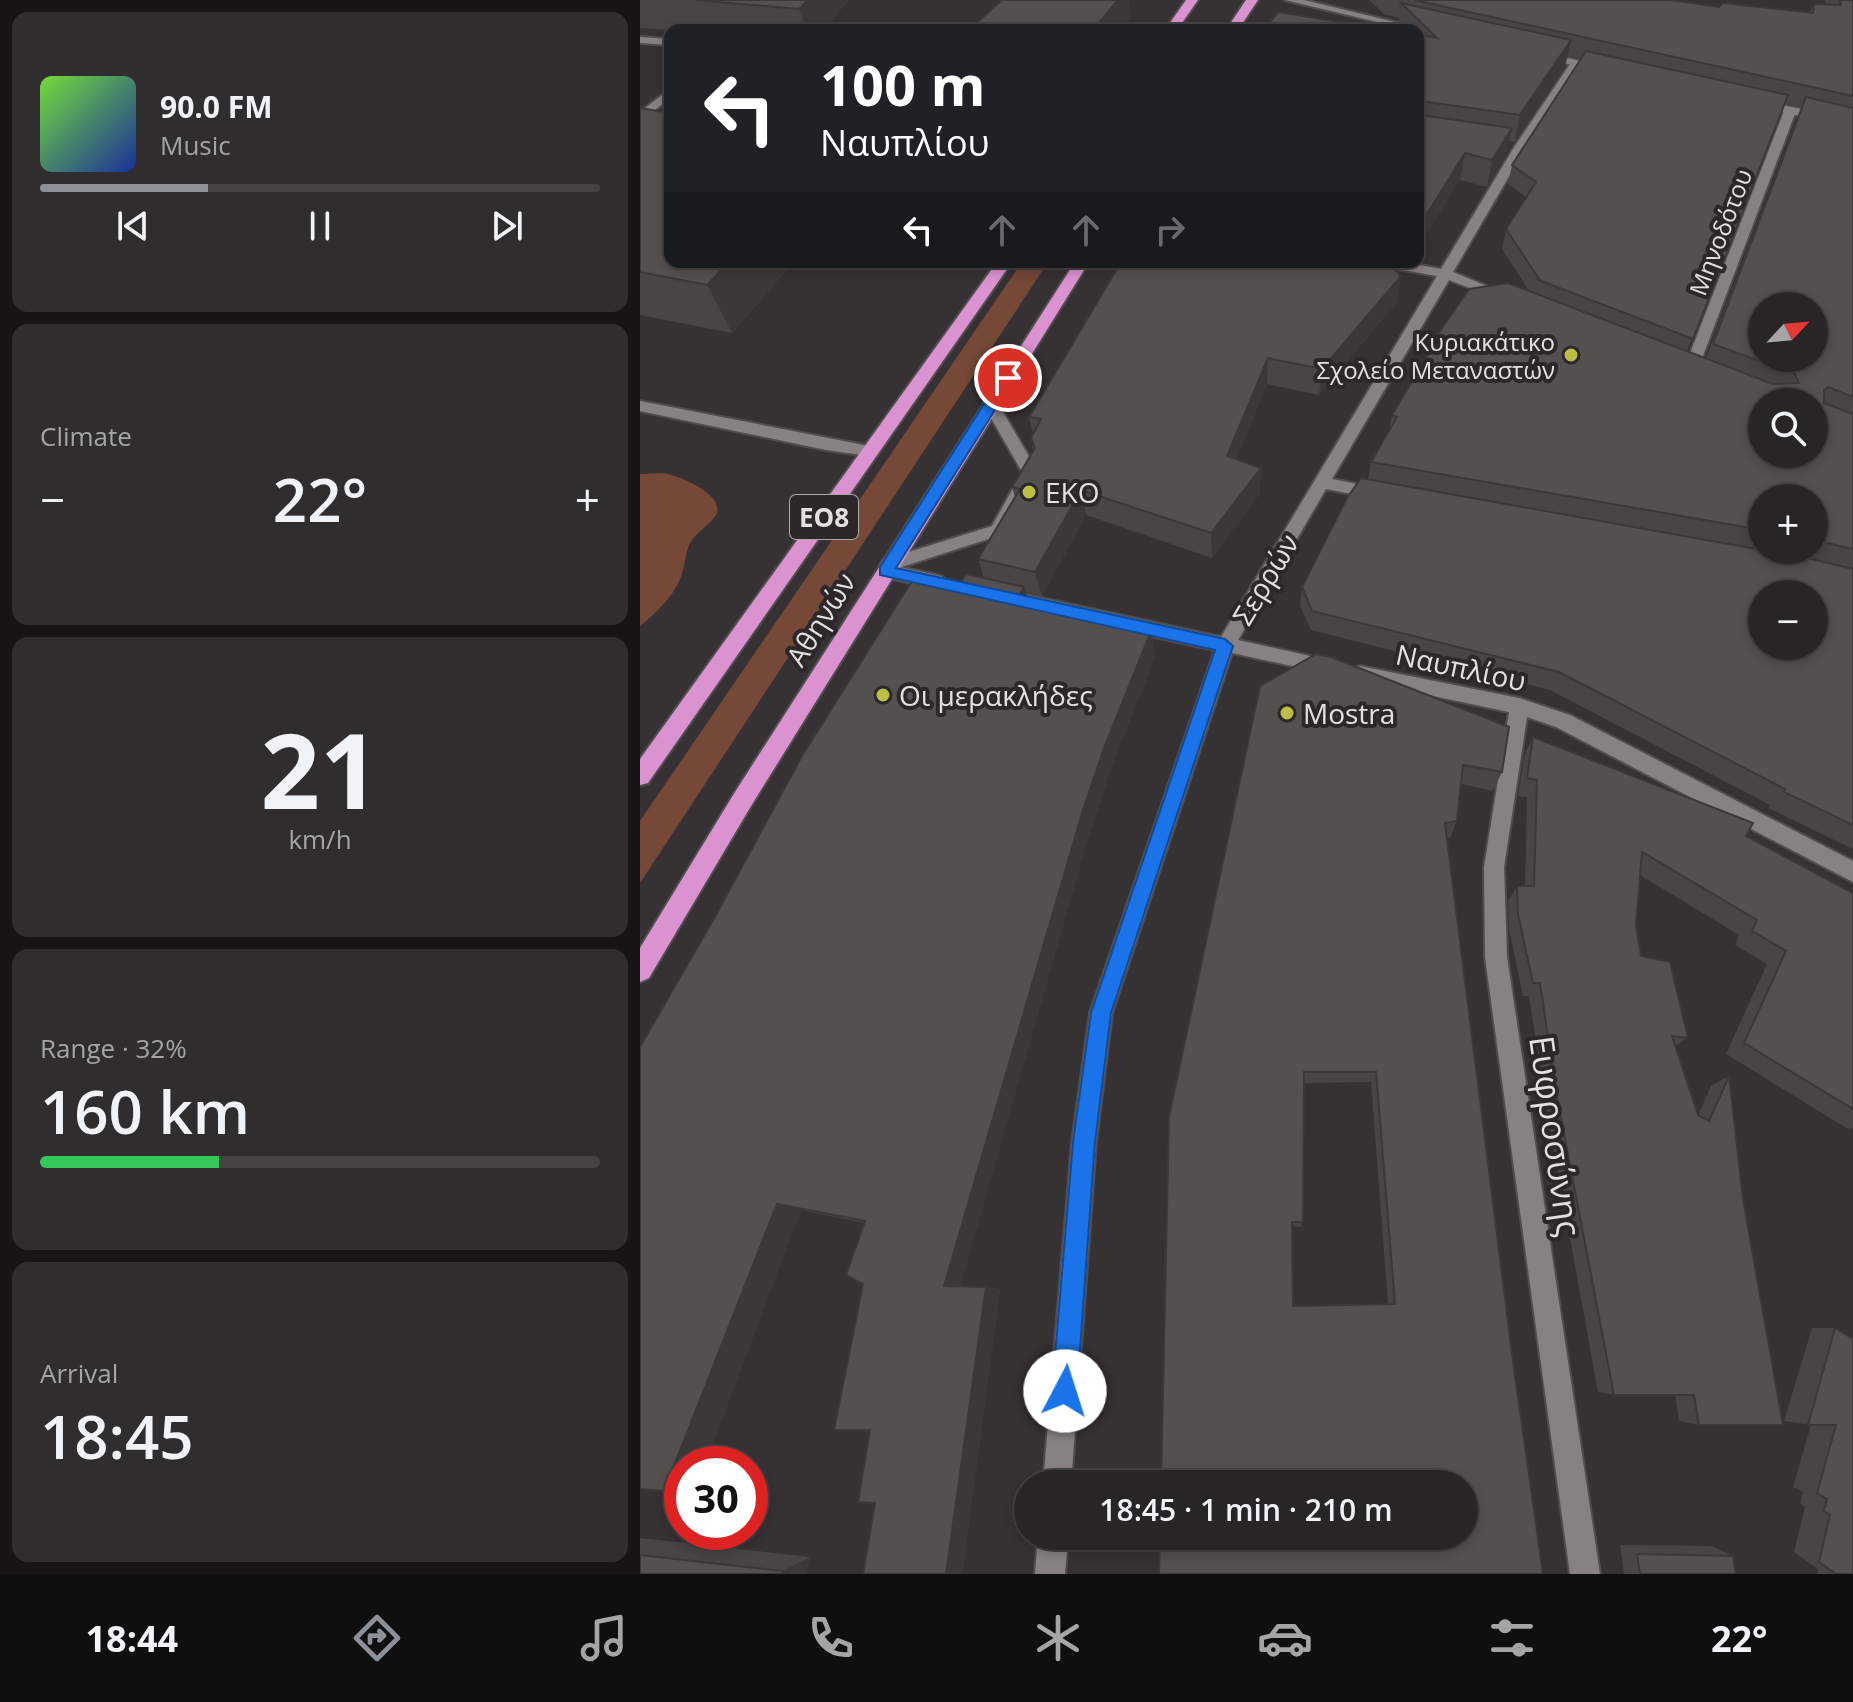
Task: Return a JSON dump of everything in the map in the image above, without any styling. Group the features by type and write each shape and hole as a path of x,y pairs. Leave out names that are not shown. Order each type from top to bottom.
{"highway":[{"path":"1175,24 1192,0"},
{"path":"1236,24 1252,0"},
{"name":"Αθηνών","path":"640,776 1001,268"},
{"name":"Αθηνών","path":"640,970 743,799 1078,268"}],"street":[{"path":"1290,0 1398,24"},
{"path":"1424,30 1429,31"},
{"path":"640,40 664,42"},
{"path":"1532,53 1622,73"},
{"name":"Σερρών","path":"1058,1470 1084,1142 1101,1013 1225,646 1446,274 1512,148 1576,63"},
{"path":"640,118 664,97"},
{"path":"1744,100 1853,124"},
{"name":"Μηνοδότου","path":"1691,369 1790,111"},
{"path":"1414,268 1446,274 1518,302"},
{"path":"888,568 998,530 1030,472 991,404"},
{"path":"640,406 869,451"},
{"path":"1323,483 1399,497"},
{"name":"Ναυπλίου","path":"888,568 970,590 1225,646 1519,706 1563,721 1853,872"},
{"name":"Ευφροσύνης","path":"1519,706 1494,867 1496,957 1585,1574"},
{"path":"1050,1574 1052,1550"}],"shaded area":[{"path":"1018,268 1044,268 640,883 640,821"},
{"path":"663,473 708,493 717,508 716,515 690,543 682,575 673,592 640,626 640,474"}],"building":[{"path":"695,0 808,0 799,9"},
{"path":"1002,0 1118,0 1098,24 975,24"},
{"path":"1414,0 1670,0 1719,7 1723,3 1813,13 1814,4 1841,5 1840,0 1853,0 1853,96"},
{"path":"1401,3 1571,40 1520,115 1424,102 1424,35 1437,38"},
{"path":"1278,12 1353,24 1269,24"},
{"path":"1586,51 1788,95 1693,339 1536,279 1539,279 1506,229 1536,182 1512,165"},
{"path":"1806,97 1853,108 1853,397 1828,387 1748,388 1748,468 1828,468 1828,405 1853,414 1853,549 1828,543 1828,484 1748,484 1748,528 1371,462 1397,417 1392,415 1430,351 1427,350 1469,289 1508,283 1773,384 1799,383 1795,374 1790,372 1828,372 1828,292 1748,292 1748,357 1713,344"},
{"path":"640,108 664,112 664,268 723,268 707,285 640,272"},
{"path":"1424,115 1512,128 1492,160 1465,153 1424,214"},
{"path":"1117,268 1394,268 1401,276 1322,369 1268,358 1227,456 1261,468 1211,533 1081,490 1035,572 978,559 1020,489 1012,487 1035,448 1031,438 1041,419 1029,417"},
{"path":"1361,478 1748,548 1748,564 1828,563 1853,569 1853,825 1784,792 1785,789 1559,672 1312,611 1302,587 1347,498"},
{"path":"966,574 1024,587 1017,600 1151,631 1104,748 1082,813 944,1286 986,1287 946,1574 863,1574 875,1503 858,1502 870,1430 834,1430 863,1284 846,1275 865,1221 777,1204 682,1446 664,1446 664,1491 640,1489 640,1047 802,756 915,576 958,586"},
{"path":"1316,654 1331,657 1509,727 1502,772 1463,765 1457,821 1445,823 1543,1574 1159,1574 1160,1550 1478,1550 1478,1470 1161,1470 1169,1117 1260,686","holes":["1304,1072 1376,1072 1395,1304 1293,1306 1292,1222 1303,1222"]},
{"path":"1533,737 1753,823 1746,836 1853,893 1853,1109 1744,1043 1786,951 1752,931 1757,920 1642,852 1636,926 1641,956 1670,962 1688,1038 1672,1036 1698,1115 1709,1121 1729,1076 1743,1199 1783,1425 1699,1425 1694,1395 1614,1395 1557,1097 1540,983 1533,983 1518,914 1517,886 1534,886 1537,780 1527,778"},
{"path":"1835,1328 1853,1339 1853,1574 1836,1574 1819,1562 1830,1515 1824,1511 1827,1499 1817,1493 1836,1425 1808,1425"},
{"path":"1637,1554 1733,1556 1736,1574 1640,1574"},
{"path":"640,1555 783,1571 782,1574 640,1574"}],"place":[{"name":"Κυριακάτικο Σχολείο Μεταναστών","path":"1571,355"},
{"name":"EKO","path":"1029,492"},
{"name":"Οι μερακλήδες","path":"883,695"},
{"name":"Mostra","path":"1287,713"}],"route":[{"path":"1008,378 886,571 1225,646 1101,1013 1084,1142 1065,1391"}]}
